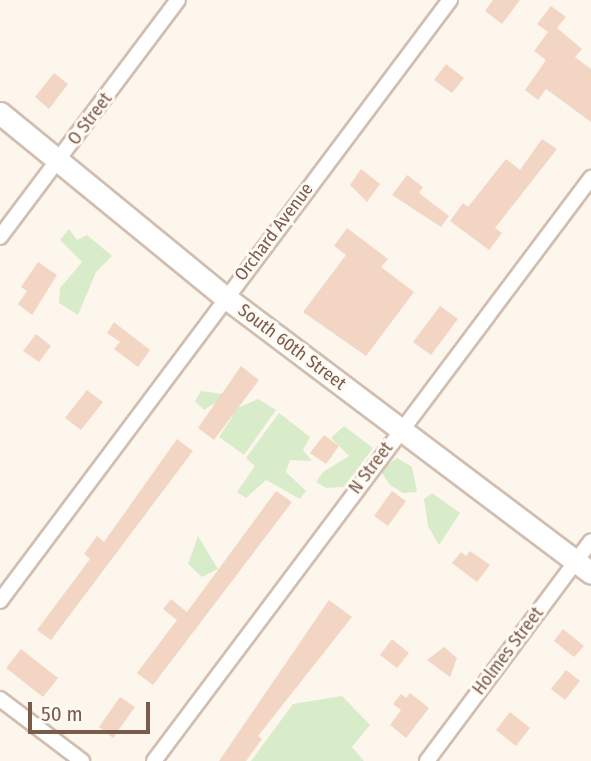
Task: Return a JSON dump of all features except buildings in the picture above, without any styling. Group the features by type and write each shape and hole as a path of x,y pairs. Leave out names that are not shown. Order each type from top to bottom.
{"main road":[{"name":"South 60th Street","path":"0,113 61,158 225,297 583,567"}],"street":[{"name":"O Street","path":"0,237 178,0"},
{"name":"Orchard Avenue","path":"0,601 450,0"},
{"name":"N Street","path":"154,761 591,177"},
{"name":"Holmes Street","path":"427,761 583,567 591,541"},
{"path":"0,699 82,761"}],"green space":[{"path":"69,229 77,240 87,235 112,256 96,272 78,315 59,303 60,288 82,262 60,240"},
{"path":"201,391 223,394 240,407 258,399 276,410 244,455 219,437 233,416 215,403 204,410 195,401"},
{"path":"279,413 310,437 303,450 312,461 290,460 286,472 306,491 300,499 266,480 246,498 237,492 255,466 246,458"},
{"path":"344,426 373,448 344,487 326,488 316,482 323,472 349,456 331,438"},
{"path":"397,458 412,467 417,492 403,493 390,485 380,470"},
{"path":"432,493 460,513 439,545 428,526 424,499"},
{"path":"198,536 218,569 202,577 188,564"},
{"path":"342,696 370,725 352,747 364,761 251,761 293,704"}]}
